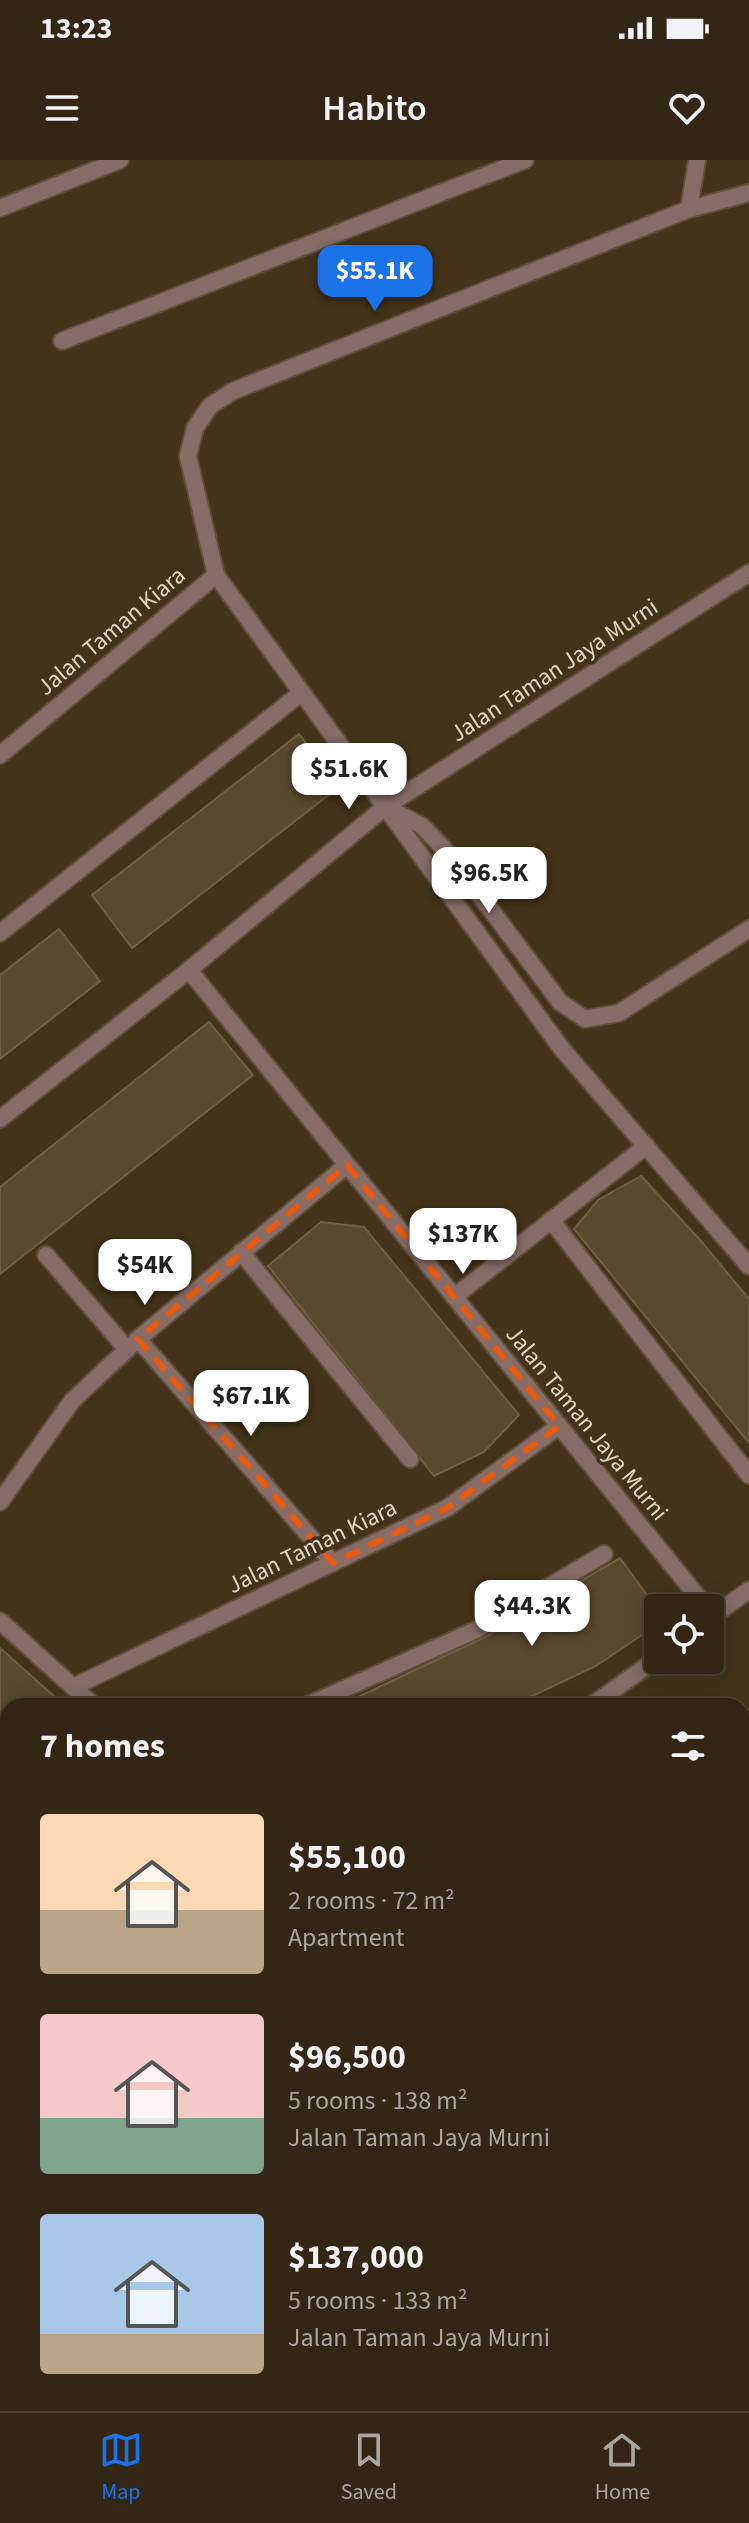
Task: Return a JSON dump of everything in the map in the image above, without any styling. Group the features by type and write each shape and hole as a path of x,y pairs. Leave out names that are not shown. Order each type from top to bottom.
{"street":[{"path":"0,208 120,160"},
{"path":"62,341 525,160"},
{"path":"689,209 697,160"},
{"path":"749,193 689,209 233,391 210,406 195,428 188,456 216,575 562,1049 749,1266"},
{"name":"Jalan Taman Jaya Murni","path":"0,1119 189,970 385,807 749,573"},
{"name":"Jalan Taman Kiara","path":"0,755 216,575"},
{"path":"0,933 301,693"},
{"path":"385,807 422,826 449,854 560,1002 585,1019 619,1013 749,929"},
{"name":"Jalan Taman Jaya Murni","path":"189,970 694,1594"},
{"path":"454,1297 646,1146"},
{"path":"0,1502 72,1401 132,1344 347,1165"},
{"path":"551,1220 749,1475"},
{"path":"241,1252 410,1459"},
{"path":"46,1255 333,1563"},
{"name":"Jalan Taman Kiara","path":"73,1687 447,1508 559,1426"},
{"path":"324,1698 476,1630 604,1554"},
{"path":"724,1605 749,1590"},
{"path":"0,1621 85,1698"},
{"path":"602,1698 644,1668"}],"highlighted area":[{"path":"347,1165 559,1426 447,1508 333,1563 138,1339"}],"building":[{"path":"299,734 340,786 132,948 92,895"},
{"path":"59,929 100,981 0,1059 0,975"},
{"path":"209,1022 253,1075 0,1274 0,1187"},
{"path":"641,1176 749,1299 749,1443 574,1229 598,1200"},
{"path":"321,1222 364,1227 519,1415 484,1452 434,1476 268,1266"},
{"path":"620,1558 646,1594 644,1633 596,1666 528,1698 356,1698 489,1635"},
{"path":"0,1648 56,1698 0,1698"}]}
